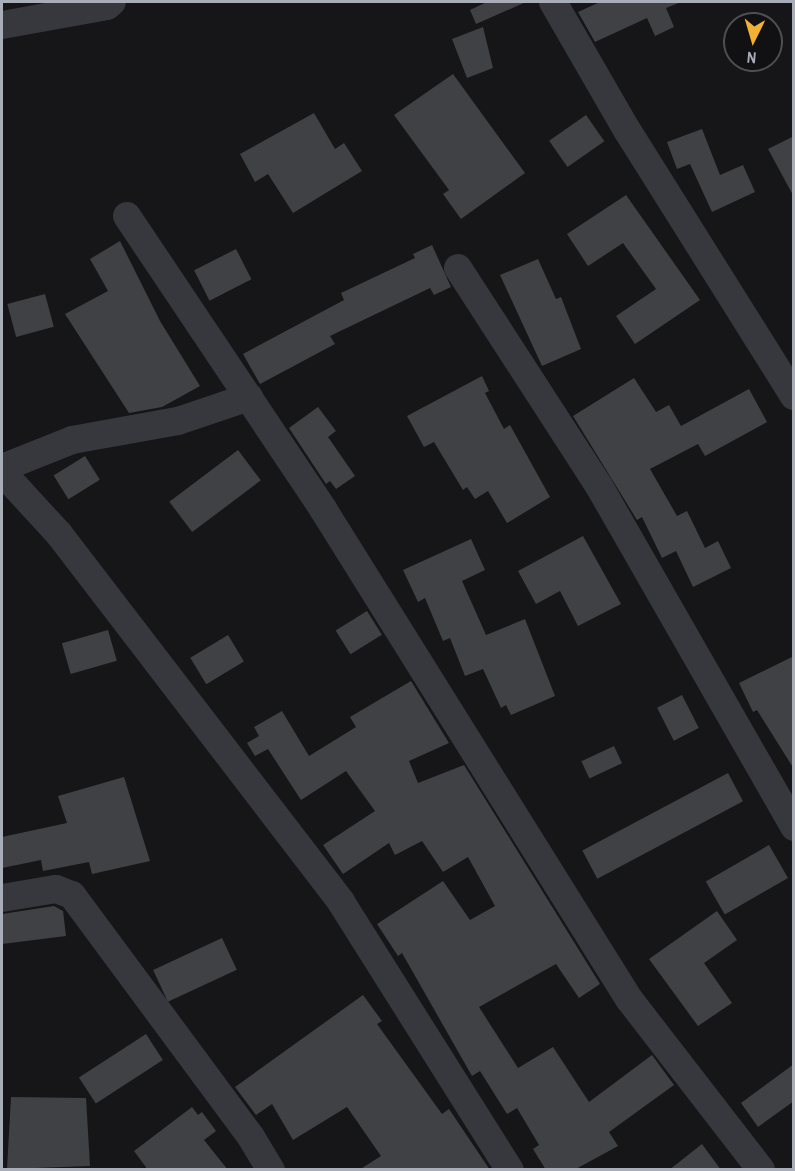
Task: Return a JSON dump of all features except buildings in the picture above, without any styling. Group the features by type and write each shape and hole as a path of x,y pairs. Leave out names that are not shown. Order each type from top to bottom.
{"street":[{"path":"2,25 107,6 112,2"},
{"path":"553,2 627,130 794,396"},
{"path":"127,216 249,397 629,999 761,1170"},
{"path":"458,268 599,486 794,827"},
{"path":"249,397 178,421 72,440 2,470 59,534 341,902 510,1170"},
{"path":"2,897 56,890 72,895 271,1170"}]}
